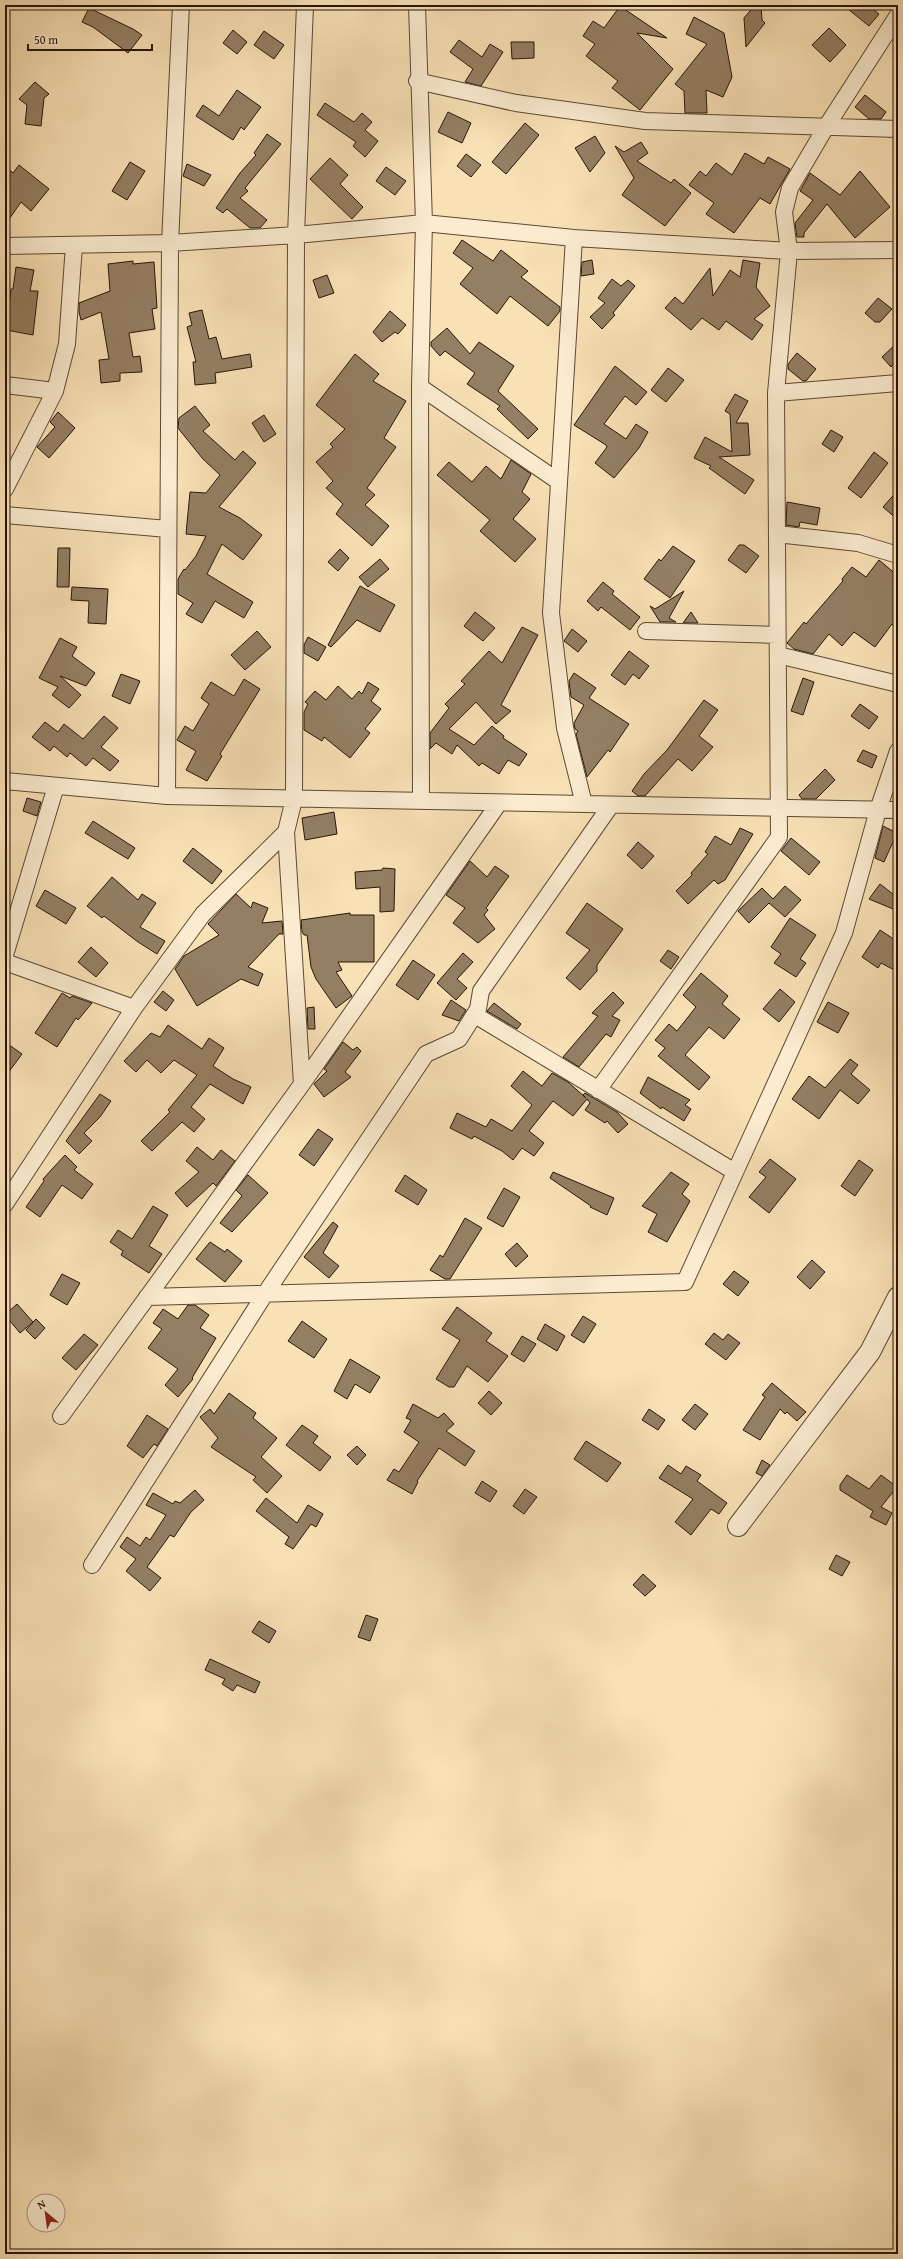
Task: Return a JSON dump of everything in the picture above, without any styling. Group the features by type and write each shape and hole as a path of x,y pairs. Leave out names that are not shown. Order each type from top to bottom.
{"street":[{"path":"167,796 170,243 181,5"},
{"path":"302,1084 286,832 294,799 296,235 305,5"},
{"path":"416,5 424,223 420,387 421,801"},
{"path":"598,1090 780,837 776,393 789,251 784,212 790,188 826,127 898,15"},
{"path":"418,81 516,103 645,121 898,128"},
{"path":"5,246 170,243 296,235 424,223 574,238 789,251 898,250"},
{"path":"574,238 551,613 565,728 584,804"},
{"path":"5,489 55,391 67,344 74,245"},
{"path":"776,393 898,384"},
{"path":"5,385 55,391"},
{"path":"420,387 558,481"},
{"path":"5,515 168,529"},
{"path":"777,534 858,543 898,555"},
{"path":"646,631 777,634"},
{"path":"778,655 898,684"},
{"path":"148,1297 685,1282 844,933 878,810 898,751"},
{"path":"5,781 167,796 780,809 898,810"},
{"path":"5,955 56,786"},
{"path":"61,1416 302,1084 499,803"},
{"path":"92,1565 265,1294 426,1054 460,1039 478,1009 481,991 612,805"},
{"path":"5,1204 134,1008 203,914 286,832"},
{"path":"5,962 134,1008"},
{"path":"475,1015 735,1172"},
{"path":"738,1526 870,1352 898,1297"}],"building":[{"path":"755,5 761,5 762,20 765,23 746,47 744,18"},
{"path":"843,5 868,5 879,14 869,26"},
{"path":"620,6 667,38 637,33 673,69 640,110 612,88 618,81 586,56 595,44 583,36 593,21 604,28"},
{"path":"89,8 133,29 142,35 128,53 93,27 82,22"},
{"path":"694,17 724,33 732,77 723,97 706,90 707,113 685,113 684,91 675,84 707,44 686,34"},
{"path":"829,28 846,45 830,62 812,45"},
{"path":"233,30 247,42 237,54 223,43"},
{"path":"264,31 284,45 274,59 254,45"},
{"path":"459,40 482,57 490,44 503,52 481,86 465,82 473,69 450,52"},
{"path":"511,42 534,42 534,58 512,59"},
{"path":"35,82 49,94 44,98 41,126 25,124 27,105 19,99"},
{"path":"237,90 261,107 244,130 241,127 233,140 196,116 203,105 219,116"},
{"path":"865,95 886,112 881,119 869,119 855,107"},
{"path":"325,103 354,122 362,113 372,122 365,130 378,141 365,157 353,146 356,142 317,115"},
{"path":"448,112 471,123 462,143 438,132"},
{"path":"525,123 539,135 506,174 492,162"},
{"path":"267,134 281,144 245,188 248,191 240,198 267,220 260,228 250,228 227,209 223,213 216,208 240,173 256,155 254,153"},
{"path":"595,136 605,153 590,172 575,148"},
{"path":"641,142 648,153 637,161 671,183 674,179 691,193 665,226 622,195 634,178 615,146 624,152"},
{"path":"745,153 764,164 768,157 790,169 770,204 760,198 734,233 706,214 714,203 689,185 700,171 706,176 716,163 732,175"},
{"path":"466,154 481,165 471,177 457,166"},
{"path":"330,158 348,175 340,184 363,207 352,219 310,179"},
{"path":"130,162 145,171 127,200 112,191"},
{"path":"187,164 211,175 204,186 183,176"},
{"path":"19,165 49,189 31,211 21,202 5,225 5,166 13,173"},
{"path":"386,167 406,181 395,195 376,181"},
{"path":"860,171 890,207 855,238 827,204 804,233 804,237 797,237 795,223 813,200 800,191 810,173 840,195"},
{"path":"462,240 493,261 501,250 528,271 521,277 560,307 560,311 548,326 510,296 497,314 460,284 473,268 453,253"},
{"path":"592,260 594,274 581,276 582,262"},
{"path":"743,260 760,263 756,287 770,306 754,319 763,325 752,340 726,321 719,330 702,318 691,330 665,308 675,297 683,304 710,268 713,296 730,270 740,277"},
{"path":"133,261 133,264 154,262 157,308 152,309 155,329 129,333 133,357 140,356 142,372 120,373 120,381 101,383 99,360 109,359 101,312 81,320 79,303 110,291 108,264"},
{"path":"16,267 34,270 30,291 38,291 33,335 6,330 11,289 13,289"},
{"path":"327,275 334,293 319,298 313,280"},
{"path":"612,279 621,286 628,280 635,286 613,313 615,315 602,329 590,317 605,303 598,298"},
{"path":"878,298 892,309 880,322 875,322 865,313"},
{"path":"202,310 209,339 216,337 222,359 250,354 252,367 215,373 216,383 195,385 193,362 196,362 187,327 192,325 189,313"},
{"path":"390,311 406,325 398,334 395,332 382,342 373,332"},
{"path":"447,328 470,354 479,342 514,366 498,391 538,429 528,439 497,409 500,406 467,384 475,373 445,351 440,356 431,346 431,342"},
{"path":"898,342 898,359 891,367 882,357"},
{"path":"797,353 816,369 806,381 803,381 788,369 788,364"},
{"path":"355,354 379,374 373,381 406,401 384,438 396,447 367,488 375,495 365,505 389,526 372,546 336,514 343,504 326,488 333,481 316,462 333,447 330,444 345,429 316,405"},
{"path":"615,366 647,392 636,405 625,396 604,424 626,439 636,424 648,432 639,448 614,478 595,463 607,447 606,445 574,425"},
{"path":"668,368 684,380 666,402 651,390"},
{"path":"735,394 748,401 736,423 748,423 750,455 719,457 754,480 745,494 709,468 711,466 694,458 705,437 732,452 730,414 725,411"},
{"path":"195,406 210,425 203,431 235,460 243,451 256,463 219,507 240,518 262,535 243,560 222,544 207,574 253,602 244,618 215,601 202,623 186,614 193,603 178,594 178,579 184,569 185,570 196,556 206,536 186,534 190,492 206,493 220,475 203,459 178,428 179,418"},
{"path":"58,412 75,428 49,458 37,447 55,427 50,422"},
{"path":"264,415 276,434 264,442 252,423"},
{"path":"831,430 843,437 834,452 822,444"},
{"path":"874,452 888,463 861,498 848,488"},
{"path":"511,460 531,474 522,492 530,499 513,519 536,539 515,562 480,531 490,520 437,475 449,462 472,482 486,466 501,479"},
{"path":"898,490 898,520 883,507"},
{"path":"787,502 820,508 817,525 800,522 799,527 786,525"},
{"path":"739,545 744,545 759,556 746,573 728,560"},
{"path":"673,546 695,561 670,598 644,579 659,559 661,561"},
{"path":"58,548 70,548 69,587 57,587"},
{"path":"340,549 349,558 338,571 328,562"},
{"path":"380,559 389,569 368,587 359,577"},
{"path":"879,560 898,576 898,628 892,624 875,647 854,632 842,646 829,634 813,654 794,649 787,643 804,622 806,624 843,581 842,579 852,567 866,577"},
{"path":"603,582 614,591 612,594 640,617 630,630 601,607 598,611 587,601"},
{"path":"360,586 395,605 380,632 357,620 331,647 328,645"},
{"path":"72,587 108,589 106,624 88,623 89,601 71,600"},
{"path":"684,591 669,618 676,622 660,622 650,606 655,609"},
{"path":"475,612 495,628 483,641 464,626"},
{"path":"691,612 698,623 683,623"},
{"path":"522,627 538,635 501,705 511,711 496,724 476,702 449,729 474,745 492,726 504,736 503,738 527,754 519,766 508,760 499,774 482,763 479,766 457,745 452,754 436,743 430,749 430,733 449,708 445,704 465,684 461,681 489,651 502,663"},
{"path":"572,629 587,641 578,652 564,641"},
{"path":"257,631 271,647 245,670 231,655"},
{"path":"308,637 326,647 318,661 304,653 304,645"},
{"path":"60,638 77,647 72,656 95,673 86,686 60,676 81,695 69,708 52,695 58,687 39,678"},
{"path":"629,651 649,666 639,679 633,674 625,685 611,675"},
{"path":"574,673 596,688 589,698 629,724 610,752 608,750 587,777 576,734 578,731 575,729 574,723 584,705 571,697 569,681"},
{"path":"121,674 140,681 130,704 112,696"},
{"path":"803,678 814,682 803,715 791,711"},
{"path":"244,679 260,689 220,754 222,756 207,781 186,770 196,751 177,740 185,726 193,731 209,704 201,698 211,682 234,696"},
{"path":"368,682 379,689 371,701 381,709 365,729 370,733 350,758 324,737 322,741 304,730 304,712 308,704 305,702 315,691 326,700 338,686 352,699 359,691 362,694"},
{"path":"704,700 718,710 699,736 713,747 692,771 678,759 645,796 638,796 632,791 644,774 667,750"},
{"path":"860,704 878,717 869,729 851,716"},
{"path":"104,716 118,728 101,747 119,761 110,771 93,758 86,766 70,753 67,757 54,746 50,751 32,737 45,722 58,732 64,724 83,739"},
{"path":"863,750 877,756 872,768 857,761"},
{"path":"825,769 835,780 816,799 802,799 799,795"},
{"path":"27,798 41,802 37,816 23,811"},
{"path":"334,812 337,834 305,840 302,818"},
{"path":"93,821 135,848 128,859 85,833"},
{"path":"883,826 897,833 884,862 875,858"},
{"path":"740,828 753,834 725,880 718,884 714,880 688,904 676,891 692,875 691,873 708,854 705,852 715,836 731,845"},
{"path":"791,838 820,862 809,875 781,851"},
{"path":"638,842 654,856 642,869 627,855"},
{"path":"193,848 222,871 212,884 183,861"},
{"path":"470,861 487,877 495,866 509,876 486,908 488,910 484,915 495,929 478,943 453,923 465,908 446,895"},
{"path":"383,868 395,869 394,911 380,912 380,887 356,889 355,872 382,870"},
{"path":"112,877 138,900 142,894 156,903 140,927 165,941 157,954 138,942 104,916 102,918 87,906"},
{"path":"880,884 898,898 898,911 869,899"},
{"path":"785,886 801,900 785,917 769,903 749,923 738,911 762,888 773,899"},
{"path":"45,890 76,908 66,924 36,906"},
{"path":"236,894 251,908 253,902 268,908 262,923 282,921 283,934 279,934 248,967 263,974 258,986 241,979 197,1006 175,969 184,956 219,935 208,924"},
{"path":"587,903 623,929 597,965 597,971 580,990 566,978 590,950 566,933"},
{"path":"350,913 350,915 374,915 374,962 338,962 342,970 336,972 352,996 336,1008 316,979 311,967 307,935 304,935 302,932 301,920"},
{"path":"790,918 816,935 800,959 806,963 796,977 774,963 781,954 771,947"},
{"path":"880,930 898,942 898,972 881,963 878,968 862,957"},
{"path":"91,947 108,963 96,977 78,962"},
{"path":"668,950 679,957 671,969 660,961"},
{"path":"463,953 473,962 457,979 467,988 456,1000 437,983"},
{"path":"413,960 435,975 418,1000 396,985"},
{"path":"701,973 728,996 722,1004 740,1019 724,1039 709,1027 685,1055 710,1077 699,1090 658,1056 665,1048 655,1040 669,1024 677,1031 696,1007 683,995"},
{"path":"780,989 795,1002 779,1022 763,1009"},
{"path":"163,991 174,1000 166,1011 154,1002"},
{"path":"613,992 624,1003 612,1016 620,1020 611,1037 606,1034 579,1067 563,1057 598,1016 592,1013"},
{"path":"62,993 70,998 72,996 92,1003 78,1020 76,1018 57,1047 35,1033"},
{"path":"451,1000 466,1010 459,1021 442,1015"},
{"path":"828,1002 849,1013 838,1033 817,1022"},
{"path":"494,1003 521,1024 517,1029 487,1011"},
{"path":"314,1007 315,1029 308,1029 307,1008"},
{"path":"168,1025 202,1049 209,1038 224,1048 213,1066 233,1079 251,1087 243,1104 210,1084 191,1107 205,1119 194,1132 182,1122 152,1151 141,1141 170,1112 168,1110 197,1075 174,1060 161,1073 147,1060 136,1072 124,1061 151,1033 160,1037"},
{"path":"5,1042 22,1054 5,1077"},
{"path":"343,1042 353,1050 357,1047 361,1051 345,1072 351,1077 324,1097 314,1084 327,1071 324,1069"},
{"path":"850,1059 858,1065 851,1074 870,1090 858,1104 840,1090 819,1119 792,1099 809,1076 825,1088"},
{"path":"523,1071 542,1086 552,1073 568,1082 586,1098 583,1095 585,1093 617,1112 628,1124 618,1133 607,1121 605,1123 585,1110 590,1103 587,1099 573,1116 553,1101 529,1131 544,1143 534,1156 522,1148 513,1160 502,1151 474,1136 472,1139 450,1128 457,1113 486,1127 491,1119 512,1131 532,1105 511,1086"},
{"path":"648,1077 690,1100 685,1105 691,1109 684,1121 662,1107 661,1109 640,1093"},
{"path":"100,1094 111,1101 100,1117 84,1133 92,1141 79,1154 66,1141"},
{"path":"318,1129 333,1139 314,1166 299,1155"},
{"path":"197,1147 213,1160 221,1150 235,1161 216,1186 213,1183 187,1207 175,1193 199,1172 186,1161"},
{"path":"65,1155 77,1167 74,1170 93,1184 82,1199 62,1185 40,1217 26,1207 44,1181 43,1179"},
{"path":"770,1159 796,1179 769,1213 749,1197 766,1177 759,1172"},
{"path":"859,1160 873,1170 855,1196 841,1186"},
{"path":"553,1172 614,1198 607,1215 590,1207 591,1206 550,1178"},
{"path":"671,1172 689,1184 682,1194 690,1201 667,1242 648,1232 657,1214 642,1206"},
{"path":"248,1175 268,1193 232,1232 220,1223 242,1196 236,1190"},
{"path":"405,1175 427,1190 418,1205 395,1191"},
{"path":"504,1188 520,1197 503,1227 487,1218"},
{"path":"153,1206 168,1215 149,1246 162,1254 149,1273 121,1255 123,1251 110,1242 118,1230 132,1239"},
{"path":"465,1218 482,1228 450,1279 445,1279 430,1270 440,1255 443,1257"},
{"path":"333,1222 338,1226 323,1253 339,1266 329,1278 304,1257"},
{"path":"210,1242 225,1252 227,1249 242,1261 225,1282 196,1259"},
{"path":"517,1243 528,1256 516,1267 505,1254"},
{"path":"812,1260 825,1272 810,1289 797,1277"},
{"path":"734,1271 749,1282 738,1296 723,1284"},
{"path":"62,1274 80,1283 67,1305 50,1295"},
{"path":"17,1304 33,1322 20,1333 5,1315"},
{"path":"188,1305 195,1305 209,1315 200,1328 216,1338 192,1378 193,1379 178,1397 165,1385 178,1369 148,1348 162,1329 153,1323 163,1309 178,1319"},
{"path":"457,1307 492,1333 486,1341 508,1356 488,1382 467,1366 454,1387 449,1387 436,1379 460,1340 442,1329"},
{"path":"583,1316 596,1324 584,1343 571,1335"},
{"path":"36,1319 45,1328 35,1339 26,1330"},
{"path":"302,1321 327,1339 314,1358 288,1341"},
{"path":"545,1324 565,1336 557,1351 537,1339"},
{"path":"714,1333 723,1340 728,1334 740,1343 726,1360 705,1344"},
{"path":"84,1334 98,1345 76,1370 62,1358"},
{"path":"522,1336 536,1344 524,1362 511,1354"},
{"path":"350,1359 380,1377 370,1393 355,1384 347,1399 334,1391"},
{"path":"772,1383 806,1412 797,1421 787,1412 785,1414 780,1409 760,1440 743,1430 765,1397 762,1395"},
{"path":"489,1391 502,1403 491,1415 478,1403"},
{"path":"229,1393 256,1413 253,1418 277,1438 261,1457 282,1476 267,1493 253,1480 256,1477 211,1447 218,1438 200,1417 210,1409 214,1414"},
{"path":"413,1404 438,1418 444,1413 454,1424 446,1431 475,1451 465,1466 439,1448 417,1481 418,1482 412,1494 387,1480 394,1469 399,1472 419,1442 404,1432 411,1420 406,1418"},
{"path":"695,1404 708,1414 695,1430 682,1420"},
{"path":"649,1409 665,1420 658,1430 642,1420"},
{"path":"147,1415 168,1429 157,1446 154,1444 143,1458 127,1446"},
{"path":"302,1425 318,1436 313,1443 331,1457 320,1471 286,1445"},
{"path":"586,1441 621,1463 607,1482 574,1459"},
{"path":"357,1446 366,1455 357,1465 347,1455"},
{"path":"762,1460 770,1465 762,1476 756,1473"},
{"path":"668,1465 681,1474 686,1466 701,1475 697,1481 727,1503 719,1514 711,1509 691,1535 675,1522 693,1499 659,1478"},
{"path":"847,1475 869,1489 881,1475 897,1487 881,1507 892,1513 886,1525 870,1517 873,1511 840,1490 840,1485"},
{"path":"482,1481 497,1491 490,1502 475,1493"},
{"path":"525,1489 537,1497 524,1514 513,1506"},
{"path":"195,1490 204,1500 191,1512 174,1537 170,1535 147,1567 161,1578 150,1591 126,1571 136,1559 120,1547 127,1537 140,1546 146,1537 150,1540 166,1515 146,1505 153,1493 173,1504 175,1501 180,1503"},
{"path":"266,1498 297,1523 308,1505 323,1514 316,1527 311,1524 293,1549 285,1544 289,1537 256,1511"},
{"path":"836,1555 850,1562 842,1576 829,1569"},
{"path":"643,1574 656,1586 645,1596 633,1585"},
{"path":"366,1615 378,1619 370,1641 358,1637"},
{"path":"259,1621 276,1631 269,1643 252,1632"},
{"path":"210,1659 260,1682 255,1693 237,1685 233,1691 222,1684 225,1679 205,1670"}]}
